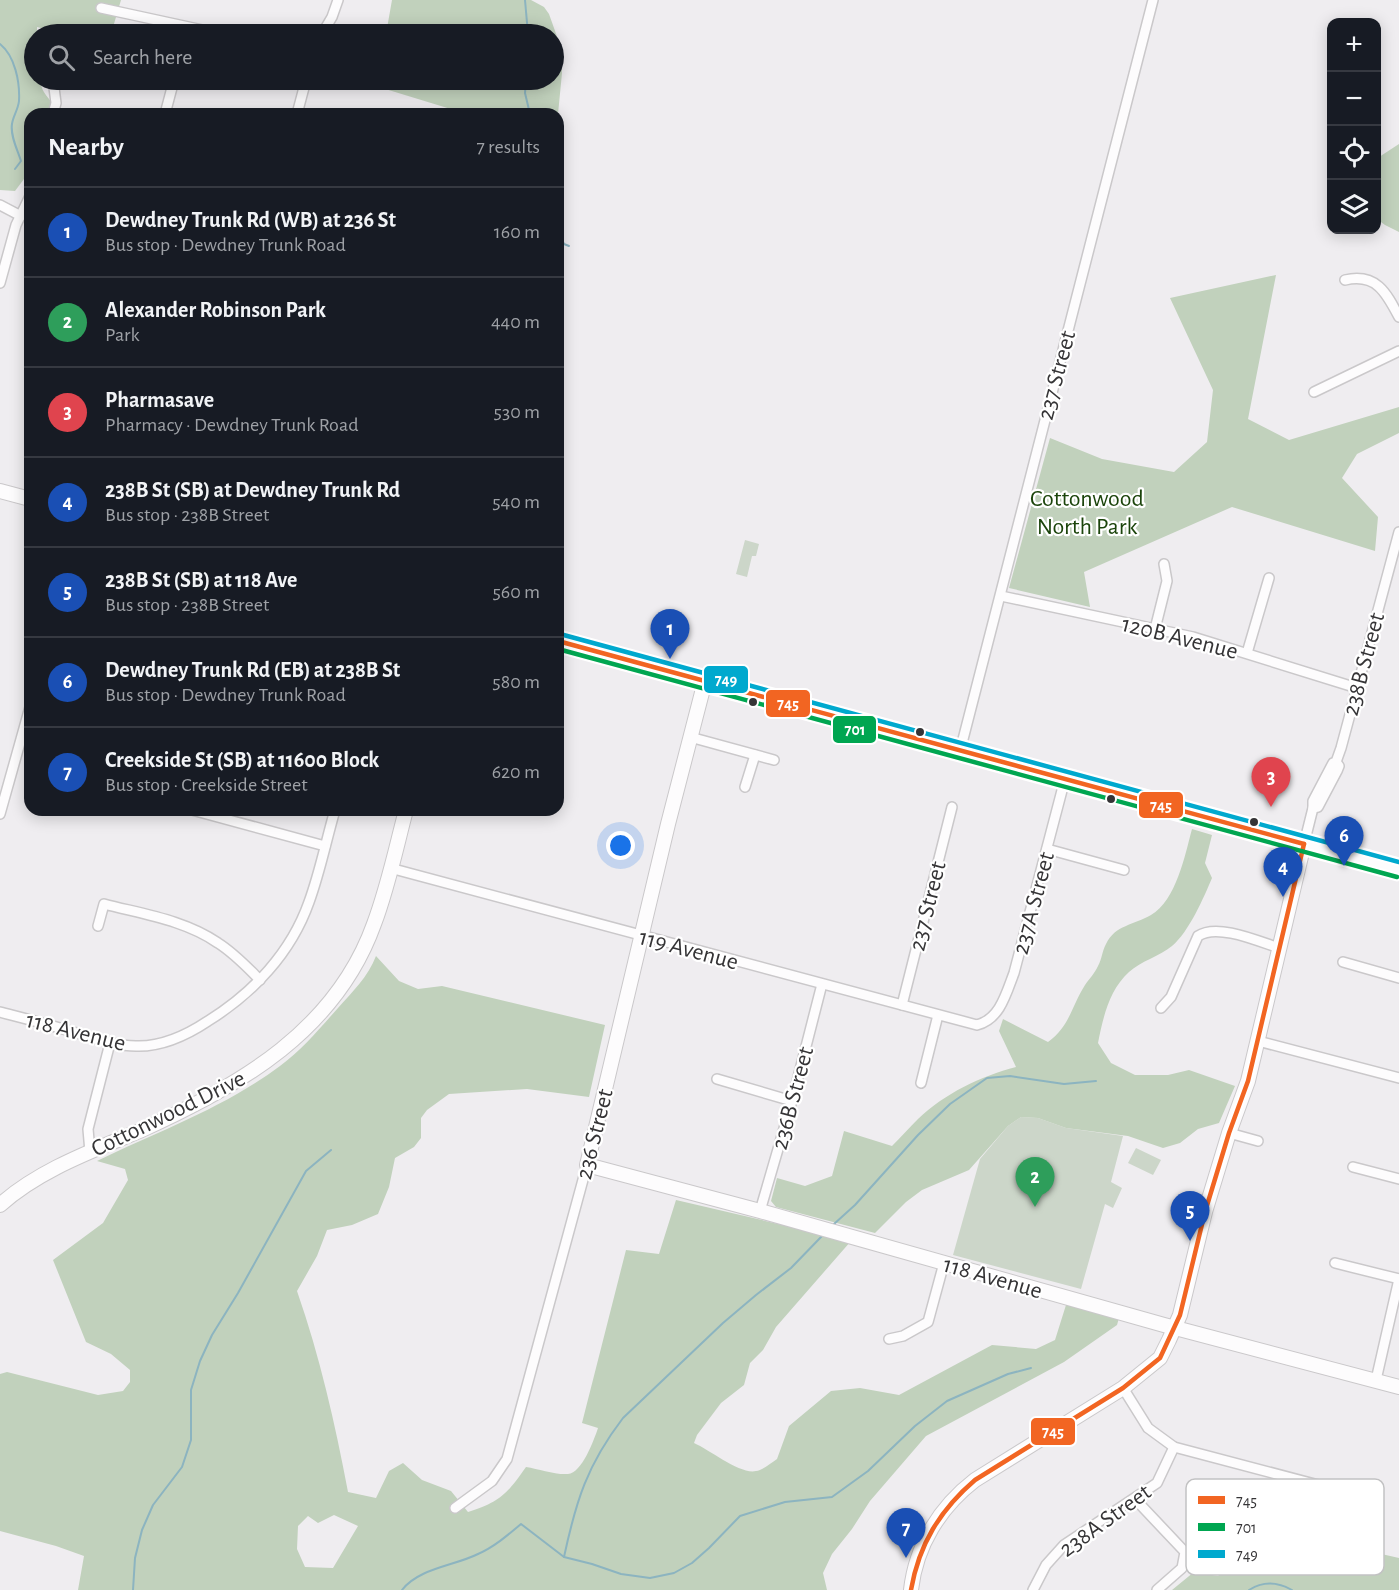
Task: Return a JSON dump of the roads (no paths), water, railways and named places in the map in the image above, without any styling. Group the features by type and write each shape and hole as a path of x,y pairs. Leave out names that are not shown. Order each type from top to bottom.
{"street":[{"path":"328,24 338,0"},
{"name":"237 Street","path":"960,751 1153,0"},
{"path":"101,8 162,24"},
{"path":"54,90 55,108"},
{"path":"167,108 171,90"},
{"path":"299,108 303,90"},
{"path":"0,205 21,216"},
{"path":"0,283 14,232 24,209"},
{"path":"1345,280 1357,277 1375,282 1387,294 1399,317"},
{"path":"1314,392 1399,351"},
{"path":"0,491 24,497"},
{"name":"238B Street","path":"911,1590 916,1561 935,1523 956,1495 975,1479 1123,1388 1160,1358 1175,1327 1204,1212 1248,1081 1313,808 1312,804 1333,763 1336,762 1399,532"},
{"path":"1155,629 1167,581 1164,564"},
{"path":"1247,653 1269,578"},
{"name":"120B Avenue","path":"1001,596 1193,637 1357,688"},
{"path":"564,643 1399,870"},
{"name":"236 Street","path":"455,1509 492,1480 507,1459 587,1165 705,681"},
{"path":"0,814 24,728"},
{"path":"690,737 774,760"},
{"path":"745,787 754,755"},
{"name":"237A Street","path":"988,1022 1003,1004 1014,973 1065,779"},
{"name":"237 Street","path":"902,1005 952,807"},
{"path":"214,816 325,846"},
{"name":"118 Avenue","path":"0,1012 110,1042 136,1046 153,1045 181,1037 197,1028 232,1005 260,980 281,955 301,921 312,894 333,816"},
{"name":"Cottonwood Drive","path":"0,1205 32,1181 222,1091 269,1060 305,1030 345,981 362,952 374,924 404,816"},
{"path":"1047,849 1124,870"},
{"name":"119 Avenue","path":"390,868 938,1015 977,1025 988,1022"},
{"path":"98,926 104,904 190,928 225,948 260,980"},
{"path":"1161,1008 1171,997 1198,936 1205,931 1218,930 1279,948"},
{"path":"1343,962 1399,978"},
{"name":"236B Street","path":"760,1211 792,1101 822,984"},
{"path":"921,1083 938,1015"},
{"path":"1258,1041 1399,1078"},
{"path":"90,1152 87,1132 89,1120 110,1042"},
{"path":"717,1079 792,1101"},
{"path":"1229,1133 1258,1141"},
{"name":"118 Avenue","path":"587,1165 1399,1387"},
{"path":"1353,1167 1399,1179"},
{"path":"889,1339 903,1336 928,1322 944,1263"},
{"path":"1335,1263 1399,1279 1376,1380"},
{"path":"1123,1388 1148,1428 1174,1447 1295,1479"},
{"name":"238A Street","path":"1033,1590 1047,1565 1064,1545 1157,1483 1174,1447"},
{"path":"1135,1499 1185,1552 1182,1568 1157,1590"}],"waterway":[{"path":"525,0 527,24"},
{"path":"0,44 13,62 19,86 19,101 12,129 21,161 15,169"},
{"path":"525,90 529,108"},
{"path":"564,244 569,246"},
{"path":"834,1224 855,1205 918,1135 950,1104 987,1078 1010,1076 1064,1084 1096,1081"},
{"path":"133,1590 135,1558 142,1530 153,1505 182,1467 191,1440 191,1390 200,1361 212,1335 306,1171 331,1150"},
{"path":"564,1557 584,1484 600,1452 623,1418 723,1323 791,1268 822,1236"},
{"path":"402,1590 427,1572 484,1551 521,1524 564,1557 621,1574 650,1578 674,1573 692,1563 740,1516 785,1502 832,1497 868,1471 915,1426 947,1401 1008,1374 1031,1368"},
{"path":"1249,1590 1270,1584 1281,1585 1292,1590"}],"place":[{"name":"Dewdney Trunk Rd (WB) at 236 St","path":"670,659"},
{"name":"Pharmasave","path":"1271,807"},
{"name":"Dewdney Trunk Rd (EB) at 238B St","path":"1344,866"},
{"name":"238B St (SB) at Dewdney Trunk Rd","path":"1283,897"},
{"name":"Alexander Robinson Park","path":"1035,1207"},
{"name":"238B St (SB) at 118 Ave","path":"1190,1241"},
{"name":"Creekside St (SB) at 11600 Block","path":"906,1558"}],"park label":[{"name":"Cottonwood North Park","path":"1087,512"}]}
